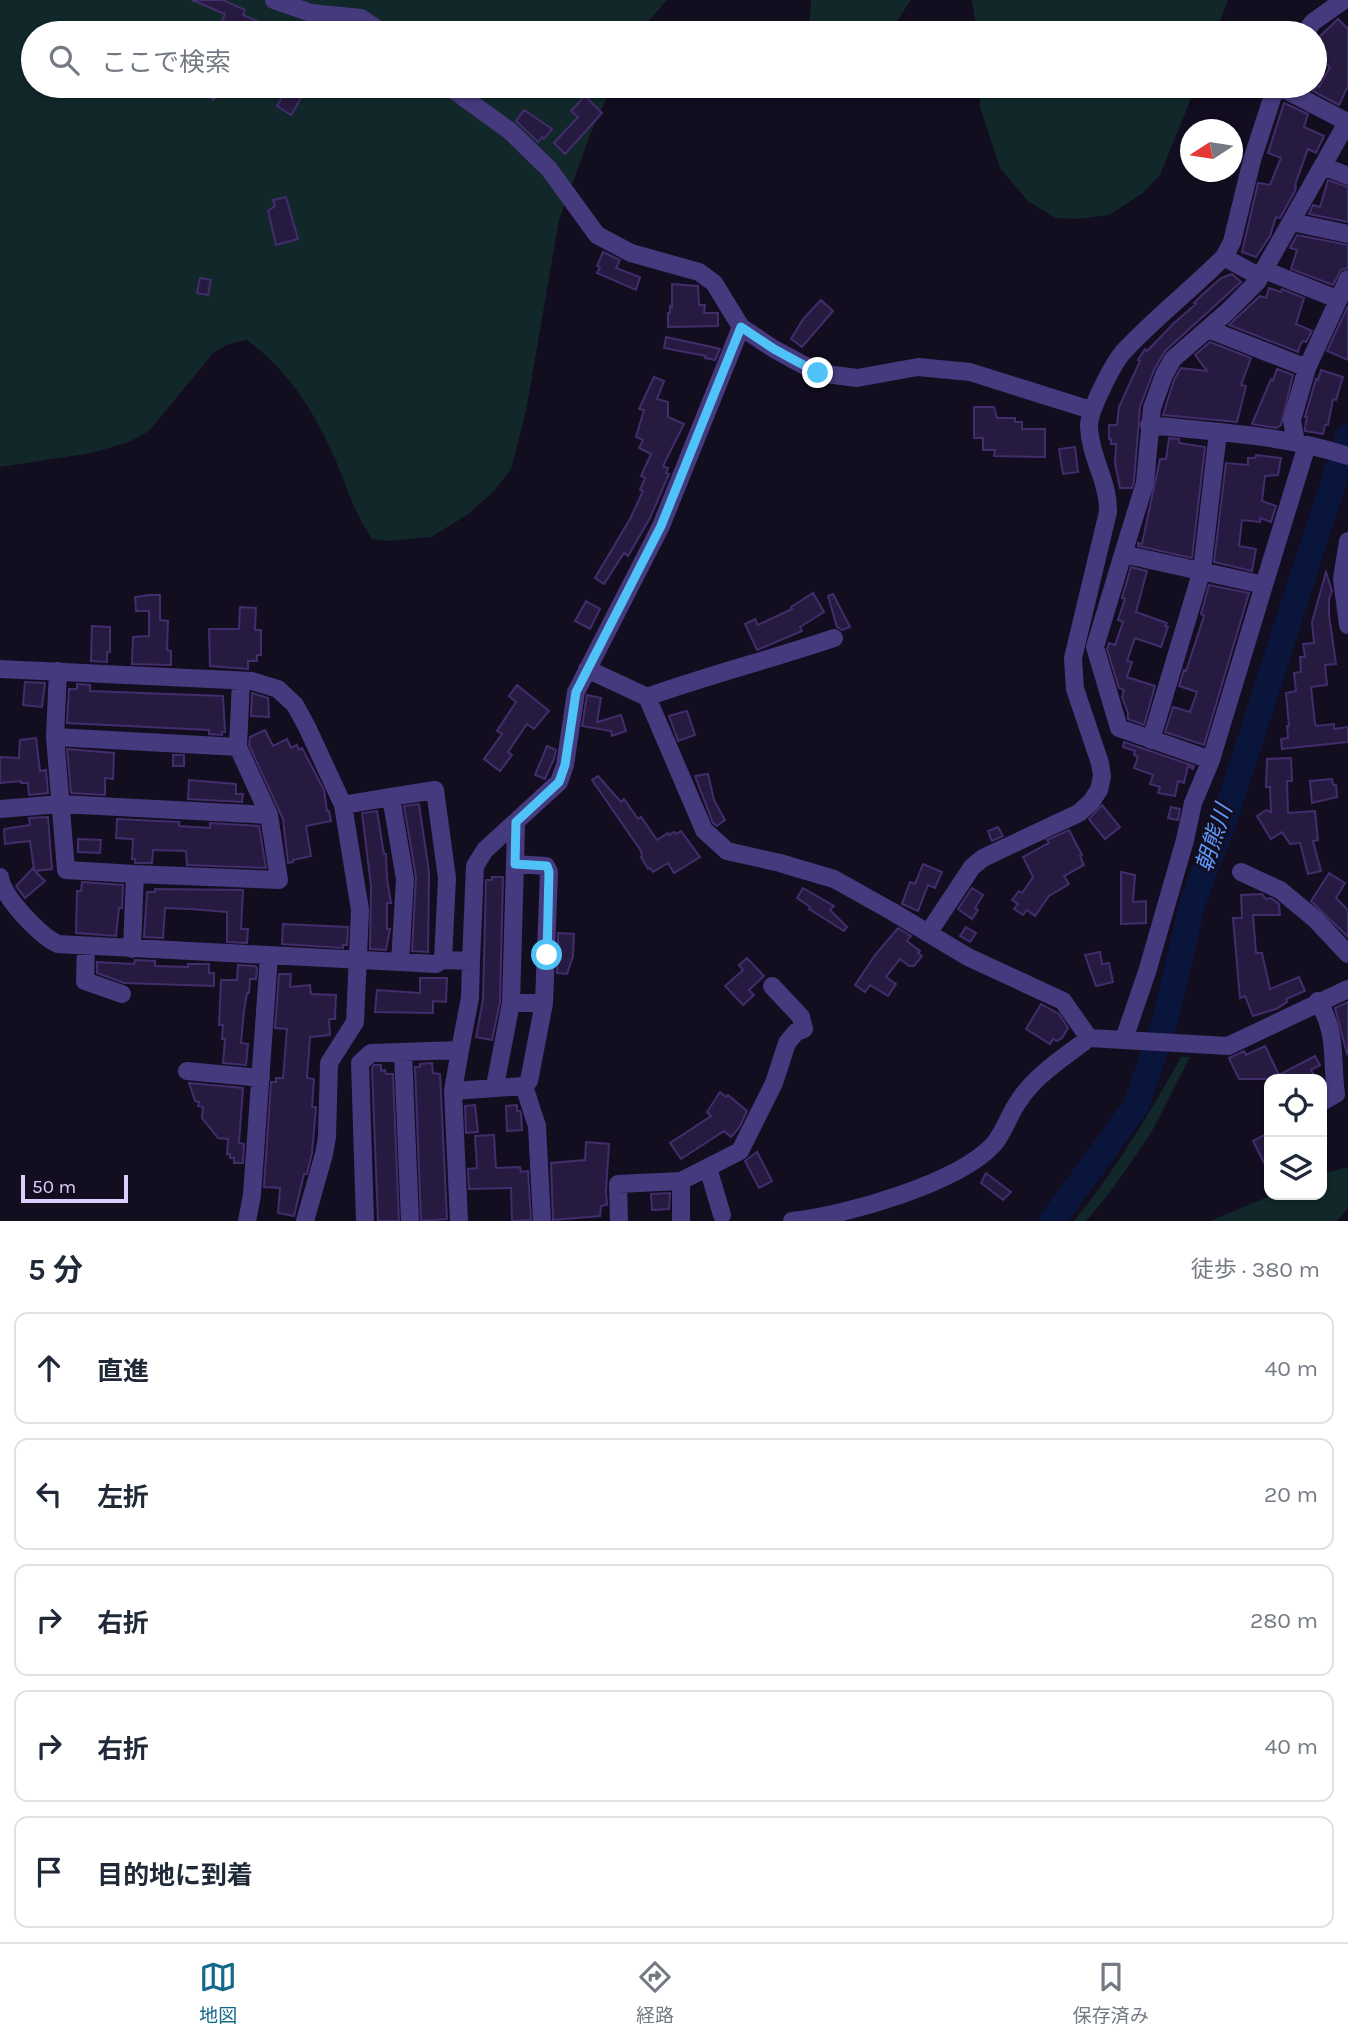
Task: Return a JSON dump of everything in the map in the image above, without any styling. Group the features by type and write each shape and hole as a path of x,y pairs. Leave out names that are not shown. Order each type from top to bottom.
{"street":[{"path":"274,0 311,13 361,18 365,21"},
{"path":"1313,21 1344,0"},
{"path":"465,98 510,131 548,169 597,235 631,253 699,272 714,283 741,327 818,373 857,378 918,367 970,372 1091,410"},
{"path":"929,932 972,867 983,858 1079,813 1099,790 1102,776 1100,763 1075,689 1073,658 1108,512 1108,498 1089,427 1091,410 1123,352 1224,257 1232,242 1252,160 1273,98"},
{"path":"1210,760 1119,728 1095,647 1144,483 1149,425 1157,391 1173,359 1246,294 1262,273 1348,121 1301,98"},
{"path":"1324,166 1348,176"},
{"path":"1292,222 1348,234"},
{"path":"1224,257 1337,299"},
{"path":"1124,1039 1147,972 1193,803 1210,760 1264,585 1301,444 1292,420 1307,368 1348,279"},
{"path":"459,1221 453,1091 470,998 475,866 485,850 559,782 565,765 576,692 661,526 741,327"},
{"path":"1208,328 1307,368"},
{"path":"1149,425 1301,444 1348,456"},
{"path":"1151,740 1202,570 1218,432"},
{"path":"1348,541 1342,579 1348,625"},
{"path":"1098,556 1122,557 1202,570 1264,585"},
{"path":"647,697 716,673 834,638"},
{"path":"0,669 252,681 278,689 296,705 343,804 360,910 355,1023 329,1063 326,1146 304,1221"},
{"path":"587,669 647,697 704,830 727,851 834,879 968,957 1063,1001 1089,1038"},
{"path":"58,671 55,737 66,870 279,880 269,815 237,747 241,681"},
{"path":"55,737 237,747"},
{"path":"343,804 435,790 447,878 443,960"},
{"path":"391,797 405,879 400,962"},
{"path":"0,809 61,804 269,815"},
{"path":"495,1086 511,1003 516,822"},
{"path":"515,864 547,866 549,872 544,1003 528,1081 524,1086"},
{"path":"1241,872 1280,890 1315,919 1348,954"},
{"path":"132,949 135,874"},
{"path":"0,877 0,886 49,940 58,944 436,964 443,960 471,961"},
{"path":"86,947 85,981 122,993"},
{"path":"247,1221 252,1195 269,956"},
{"path":"619,1221 618,1184 681,1181 740,1151 774,1083 787,1043 796,1032 804,1028 801,1017 772,986"},
{"path":"792,1221 834,1213 911,1192 977,1158 995,1143 1018,1101 1035,1081 1089,1038 1227,1046 1348,989"},
{"path":"1318,1001 1326,1016 1335,1049 1336,1094 1327,1099"},
{"path":"511,1003 544,1003"},
{"path":"365,1221 360,1063 371,1053 460,1050"},
{"path":"403,1053 410,1221"},
{"path":"187,1071 261,1078"},
{"path":"453,1091 524,1086"},
{"path":"524,1086 537,1126 542,1221"},
{"path":"709,1168 722,1215"},
{"path":"681,1181 681,1221"}],"green space":[{"path":"0,0 667,0 649,21 21,21 21,98 607,98 559,220 526,411 511,469 494,491 467,515 431,537 389,541 372,539 310,410 288,379 247,340 229,344 214,352 149,431 129,442 92,453 0,467"},
{"path":"811,0 911,0 897,21 810,21"},
{"path":"972,0 1228,0 1220,21 975,21"},
{"path":"980,98 1191,98 1183,119 1180,119 1180,126 1160,175 1143,193 1109,215 1078,219 1055,218 1028,201 1000,168 980,107"},
{"path":"1181,1057 1190,1057 1151,1133 1111,1191 1086,1221 1074,1221 1131,1141"},
{"path":"1348,1167 1348,1208 1337,1221 1210,1221 1264,1198 1327,1200 1327,1173"}],"building":[{"path":"192,0 223,0 245,10 243,15 257,21 222,21 225,14"},
{"path":"1338,19 1348,29 1348,86 1339,105 1326,98 1327,72 1330,67 1327,64 1327,30"},
{"path":"282,98 301,98 291,115 277,106"},
{"path":"583,98 587,98 602,113 565,154 554,143 578,117 571,111"},
{"path":"1284,103 1308,114 1304,127 1324,136 1316,153 1308,149 1295,191 1280,218 1276,217 1270,236 1256,257 1242,252 1258,183 1270,185 1281,158 1268,153"},
{"path":"524,110 552,129 544,139 542,137 538,142 516,121"},
{"path":"1328,180 1348,187 1348,222 1309,214 1313,205 1320,207"},
{"path":"286,197 298,239 276,245 268,211 275,206 273,200"},
{"path":"1297,235 1348,245 1348,268 1341,270 1333,285 1291,269 1297,250 1290,248"},
{"path":"603,252 620,260 616,268 640,277 636,290 597,273"},
{"path":"1232,274 1241,282 1165,351 1154,370 1140,407 1132,488 1120,488 1115,463 1116,444 1111,444 1109,439 1109,425 1117,425 1119,407 1140,361 1138,360 1145,349 1147,351 1203,294 1221,278"},
{"path":"200,278 211,280 208,295 197,293"},
{"path":"672,284 698,286 699,305 705,305 704,313 718,313 718,326 668,327 668,313 670,306 672,307"},
{"path":"1269,288 1281,292 1282,289 1304,298 1296,324 1312,331 1306,342 1303,341 1300,345 1298,352 1229,325 1260,296 1266,298"},
{"path":"821,300 833,311 802,347 791,339 803,319"},
{"path":"1348,306 1348,360 1327,351"},
{"path":"666,337 720,349 715,360 705,358 706,356 664,348"},
{"path":"1210,342 1251,358 1241,385 1246,386 1237,422 1163,415 1174,380 1181,368 1207,371 1195,355"},
{"path":"1277,369 1293,375 1281,425 1277,428 1252,424 1271,379 1273,380"},
{"path":"1321,370 1343,377 1336,400 1333,399 1328,425 1325,425 1323,434 1305,431 1305,417"},
{"path":"654,377 664,381 657,399 668,402 668,417 684,424 663,466 668,468 666,473 669,474 650,518 628,556 624,553 604,584 595,578 630,519 643,491 640,490 645,478 641,476 651,454 639,448 643,440 636,437 644,410 639,409"},
{"path":"974,407 994,407 997,418 1015,418 1015,422 1022,422 1022,429 1045,429 1045,457 994,456 995,450 983,450 983,438 974,438"},
{"path":"1169,438 1179,439 1179,443 1205,447 1192,558 1138,546 1138,543 1142,544 1160,459 1166,459"},
{"path":"1075,447 1078,472 1063,474 1059,449"},
{"path":"1256,455 1281,458 1278,475 1265,476 1262,501 1276,506 1271,522 1260,518 1260,522 1242,520 1239,546 1256,549 1252,571 1214,562 1226,463 1248,465 1248,458 1255,458"},
{"path":"1131,567 1147,571 1136,612 1167,623 1165,626 1168,627 1161,647 1135,638 1127,661 1132,662 1127,677 1155,686 1144,725 1128,719 1122,697 1124,690 1119,688 1107,649 1109,643 1115,645 1123,622 1118,620"},
{"path":"1326,572 1332,591 1329,615 1336,664 1325,665 1327,685 1311,687 1315,723 1316,726 1334,724 1334,729 1348,727 1348,742 1282,749 1281,739 1288,738 1289,726 1286,693 1296,691 1294,673 1301,672 1300,657 1305,657 1303,644 1314,643 1312,622"},
{"path":"1209,585 1249,593 1204,745 1165,732 1173,707 1190,712 1197,692 1179,686 1204,616 1201,614"},
{"path":"813,593 824,612 800,627 802,631 757,650 745,624 755,619 758,625 792,609 791,607"},
{"path":"833,594 850,627 842,630 837,627 828,596"},
{"path":"160,595 160,620 168,621 167,650 171,651 171,665 132,664 133,637 149,636 149,611 136,611 135,597"},
{"path":"586,601 600,609 590,629 575,621"},
{"path":"240,607 256,608 255,630 261,630 261,655 257,655 257,661 248,661 248,669 210,666 209,629 239,629"},
{"path":"92,626 110,627 110,652 107,652 107,662 91,661"},
{"path":"25,682 45,683 42,707 23,705"},
{"path":"77,684 90,685 90,691 223,696 225,732 222,732 222,735 209,734 209,730 67,723 69,689 77,689"},
{"path":"517,685 549,711 534,729 527,724 508,752 512,755 500,771 484,759 502,734 497,731 516,702 509,696"},
{"path":"252,693 268,698 269,717 251,716"},
{"path":"587,695 601,698 597,722 621,715 626,731 612,736 611,731 582,726"},
{"path":"687,711 695,735 678,741 669,716"},
{"path":"265,730 273,746 287,739 291,748 297,745 299,750 302,748 324,790 331,821 306,826 311,856 288,863 283,819 249,745 250,737"},
{"path":"36,738 40,771 46,770 48,793 29,795 28,783 21,781 0,783 0,757 19,758 20,740"},
{"path":"1124,742 1194,766 1193,769 1188,766 1184,783 1178,781 1175,796 1158,793 1160,787 1150,784 1153,775 1134,768 1138,757 1134,755 1135,751 1123,747"},
{"path":"547,746 556,750 545,779 535,775"},
{"path":"67,749 114,753 113,779 105,778 105,795 71,793"},
{"path":"173,755 184,755 184,766 173,766"},
{"path":"1291,758 1292,781 1287,781 1288,813 1315,811 1318,840 1313,841 1321,871 1308,874 1300,843 1290,844 1282,832 1271,839 1257,816 1266,810 1271,812 1270,787 1266,787 1267,759"},
{"path":"708,774 714,800 725,820 717,826 713,823 695,776"},
{"path":"598,776 621,802 624,799 638,819 641,817 657,840 668,833 676,834 681,831 700,857 674,873 668,863 653,872 648,869 641,857 641,851 592,780"},
{"path":"1332,779 1333,785 1336,785 1337,797 1312,803 1310,781"},
{"path":"189,780 236,784 236,794 243,794 242,802 188,799"},
{"path":"419,804 429,872 428,952 412,951 416,877 404,806"},
{"path":"1102,805 1120,827 1105,839 1089,819"},
{"path":"1171,807 1180,809 1178,820 1168,818"},
{"path":"377,811 386,854 391,903 387,903 387,929 390,929 386,950 370,949 371,886 362,813"},
{"path":"48,817 52,869 35,871 45,881 25,898 16,886 33,868 34,870 30,841 5,844 4,829 30,825 29,818"},
{"path":"117,819 179,822 179,826 210,828 210,823 259,826 266,868 187,865 186,851 153,850 152,863 135,863 135,859 132,859 133,839 116,838"},
{"path":"998,827 1003,836 992,841 988,831"},
{"path":"1069,830 1082,855 1080,856 1084,865 1064,876 1069,884 1049,896 1035,916 1027,910 1023,915 1014,909 1018,904 1012,900 1019,891 1022,893 1033,877 1023,857 1049,843 1047,840"},
{"path":"78,839 101,840 100,853 78,852"},
{"path":"923,864 942,872 935,888 928,885 918,911 902,904 910,882 915,884"},
{"path":"1121,872 1135,875 1133,902 1146,901 1146,923 1121,924"},
{"path":"1329,873 1345,883 1336,898 1348,910 1348,937 1311,901"},
{"path":"492,877 503,877 500,1002 492,1040 476,1037 483,1000 486,880 492,880"},
{"path":"82,882 123,885 122,908 119,908 116,936 76,933 77,891 81,891"},
{"path":"803,888 834,906 830,910 847,927 844,931 809,909 810,907 797,898"},
{"path":"972,888 983,895 972,919 958,909"},
{"path":"155,889 243,890 241,929 248,929 247,943 227,942 227,912 190,909 165,908 163,938 144,937 147,892 155,892"},
{"path":"1262,894 1266,899 1271,898 1279,904 1280,915 1253,915 1256,953 1262,953 1270,989 1299,977 1305,991 1286,999 1287,1002 1276,1009 1253,1016 1245,996 1240,998 1233,918 1242,918 1241,895"},
{"path":"283,924 348,927 347,945 343,945 343,948 282,944"},
{"path":"966,927 976,933 970,942 960,936"},
{"path":"898,928 911,936 907,941 920,951 918,953 922,956 914,966 909,966 900,959 886,977 896,984 888,996 870,985 865,992 855,985 875,955"},
{"path":"558,933 574,934 573,956 567,974 557,973"},
{"path":"1100,952 1102,964 1109,963 1113,982 1096,986 1085,955"},
{"path":"747,958 764,976 749,990 754,995 743,1005 725,986 743,970 739,965"},
{"path":"135,960 155,961 155,966 188,967 188,964 209,964 209,973 214,973 214,986 124,983 97,973 97,962 134,964"},
{"path":"238,965 257,968 256,979 250,979 244,1011 241,1043 248,1044 246,1065 223,1063 225,1039 222,1039 223,1025 219,1025 221,980 237,980"},
{"path":"279,974 291,974 290,987 310,985 311,994 336,995 335,1019 329,1019 330,1035 310,1037 307,1078 314,1079 312,1107 316,1107 312,1153 294,1216 278,1213 280,1188 264,1187 271,1082 276,1082 276,1078 283,1078 287,1029 275,1028"},
{"path":"420,978 447,978 446,1002 433,1001 433,1013 375,1012 377,990 420,993"},
{"path":"1348,1002 1348,1053 1347,1054 1335,1008"},
{"path":"1041,1004 1059,1014 1068,1028 1062,1038 1057,1041 1053,1039 1050,1044 1026,1029"},
{"path":"1265,1046 1279,1074 1264,1074 1264,1079 1239,1079 1229,1058 1244,1051 1246,1055"},
{"path":"1315,1056 1320,1065 1311,1070 1313,1074 1281,1074"},
{"path":"432,1063 433,1073 440,1074 447,1219 421,1221 415,1067"},
{"path":"374,1065 381,1065 381,1071 385,1070 386,1074 393,1074 399,1221 378,1221"},
{"path":"189,1083 243,1088 239,1143 244,1144 243,1163 234,1163 234,1158 227,1154 228,1139 218,1138 202,1118 203,1107 198,1106 199,1102 195,1101"},
{"path":"720,1092 726,1097 728,1095 747,1111 739,1128 731,1137 724,1131 681,1159 670,1143 711,1116 707,1112"},
{"path":"475,1105 478,1132 466,1133 465,1106"},
{"path":"517,1105 517,1111 521,1114 522,1130 507,1131 506,1106"},
{"path":"494,1135 496,1168 520,1167 521,1172 528,1171 531,1220 512,1221 511,1188 469,1189 468,1169 477,1168 475,1136"},
{"path":"1264,1135 1264,1163 1253,1141"},
{"path":"586,1142 609,1144 607,1205 601,1206 600,1216 553,1220 551,1163 585,1160"},
{"path":"757,1152 772,1181 759,1188 745,1161"},
{"path":"986,1173 1011,1192 1003,1200 981,1183"},
{"path":"670,1193 669,1209 652,1210 651,1194"}],"waterway":[{"name":"朝熊川","path":"1052,1221 1136,1106 1166,1017 1193,901 1223,824 1348,437"}],"route":[{"path":"547,955 549,872 547,866 515,864 516,822 559,782 570,743 576,692 661,526 741,327 818,373"}]}
